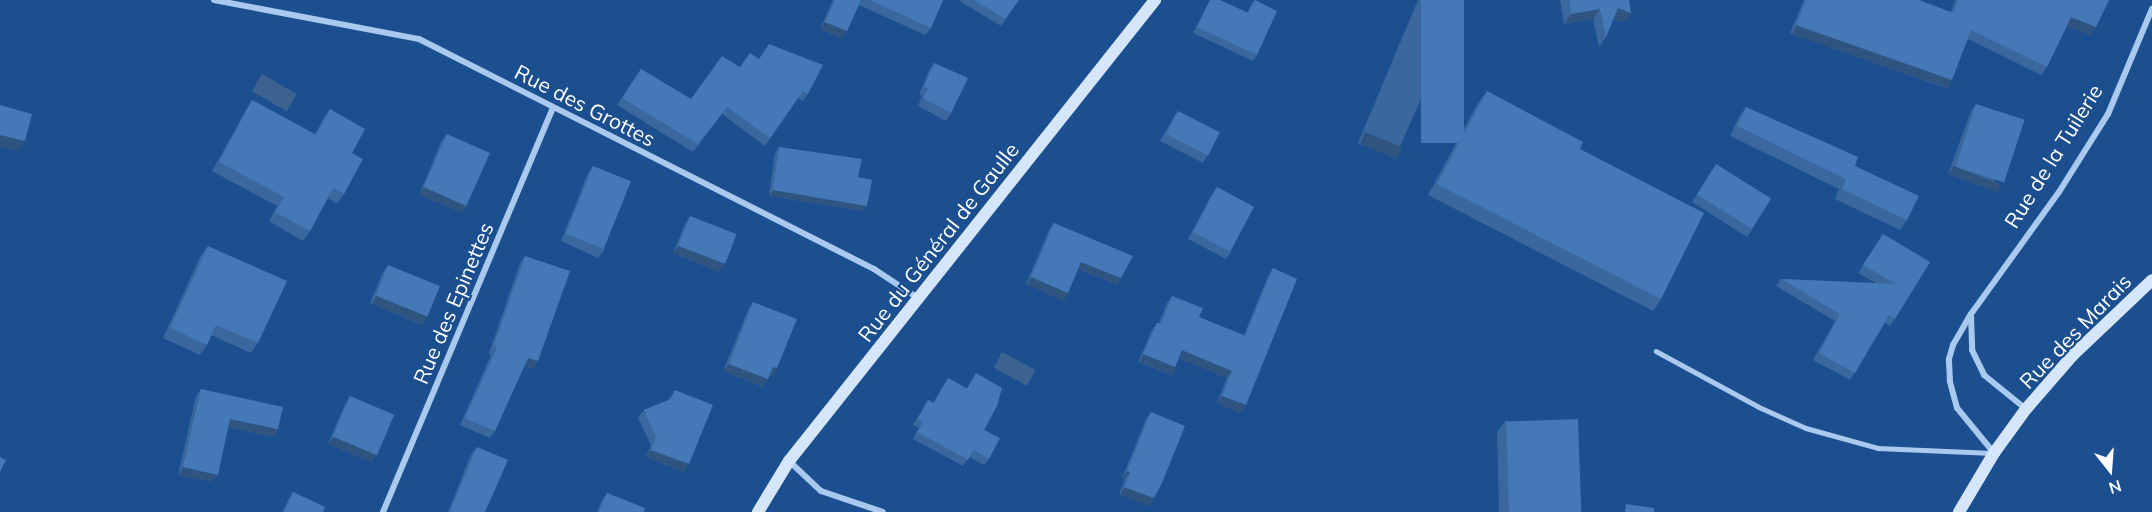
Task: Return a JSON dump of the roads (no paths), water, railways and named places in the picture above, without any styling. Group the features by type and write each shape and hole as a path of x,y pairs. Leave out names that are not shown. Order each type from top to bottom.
{"main road":[{"name":"Rue du Général de Gaulle","path":"758,512 789,461 1155,0"},
{"name":"Rue des Marais","path":"2026,410 2072,356 2152,280"},
{"path":"1959,512 1994,453 2026,410"}],"street":[{"name":"Rue des Grottes","path":"214,0 419,39 874,269 919,299"},
{"name":"Rue de la Tuilerie","path":"1994,453 1957,408 1950,381 1950,359 1953,345 1971,314 2059,192 2108,114 2152,9"},
{"name":"Rue des Epinettes","path":"383,512 554,108"},
{"path":"1971,314 1972,350 1984,375 2026,410"},
{"path":"789,461 821,491 883,512"}],"lane":[{"path":"1656,351 1759,407 1806,428 1878,448 1994,453"}],"water":[{"path":"262,74 297,94 287,111 252,91"},
{"path":"1002,352 1036,370 1027,386 994,368"}]}
